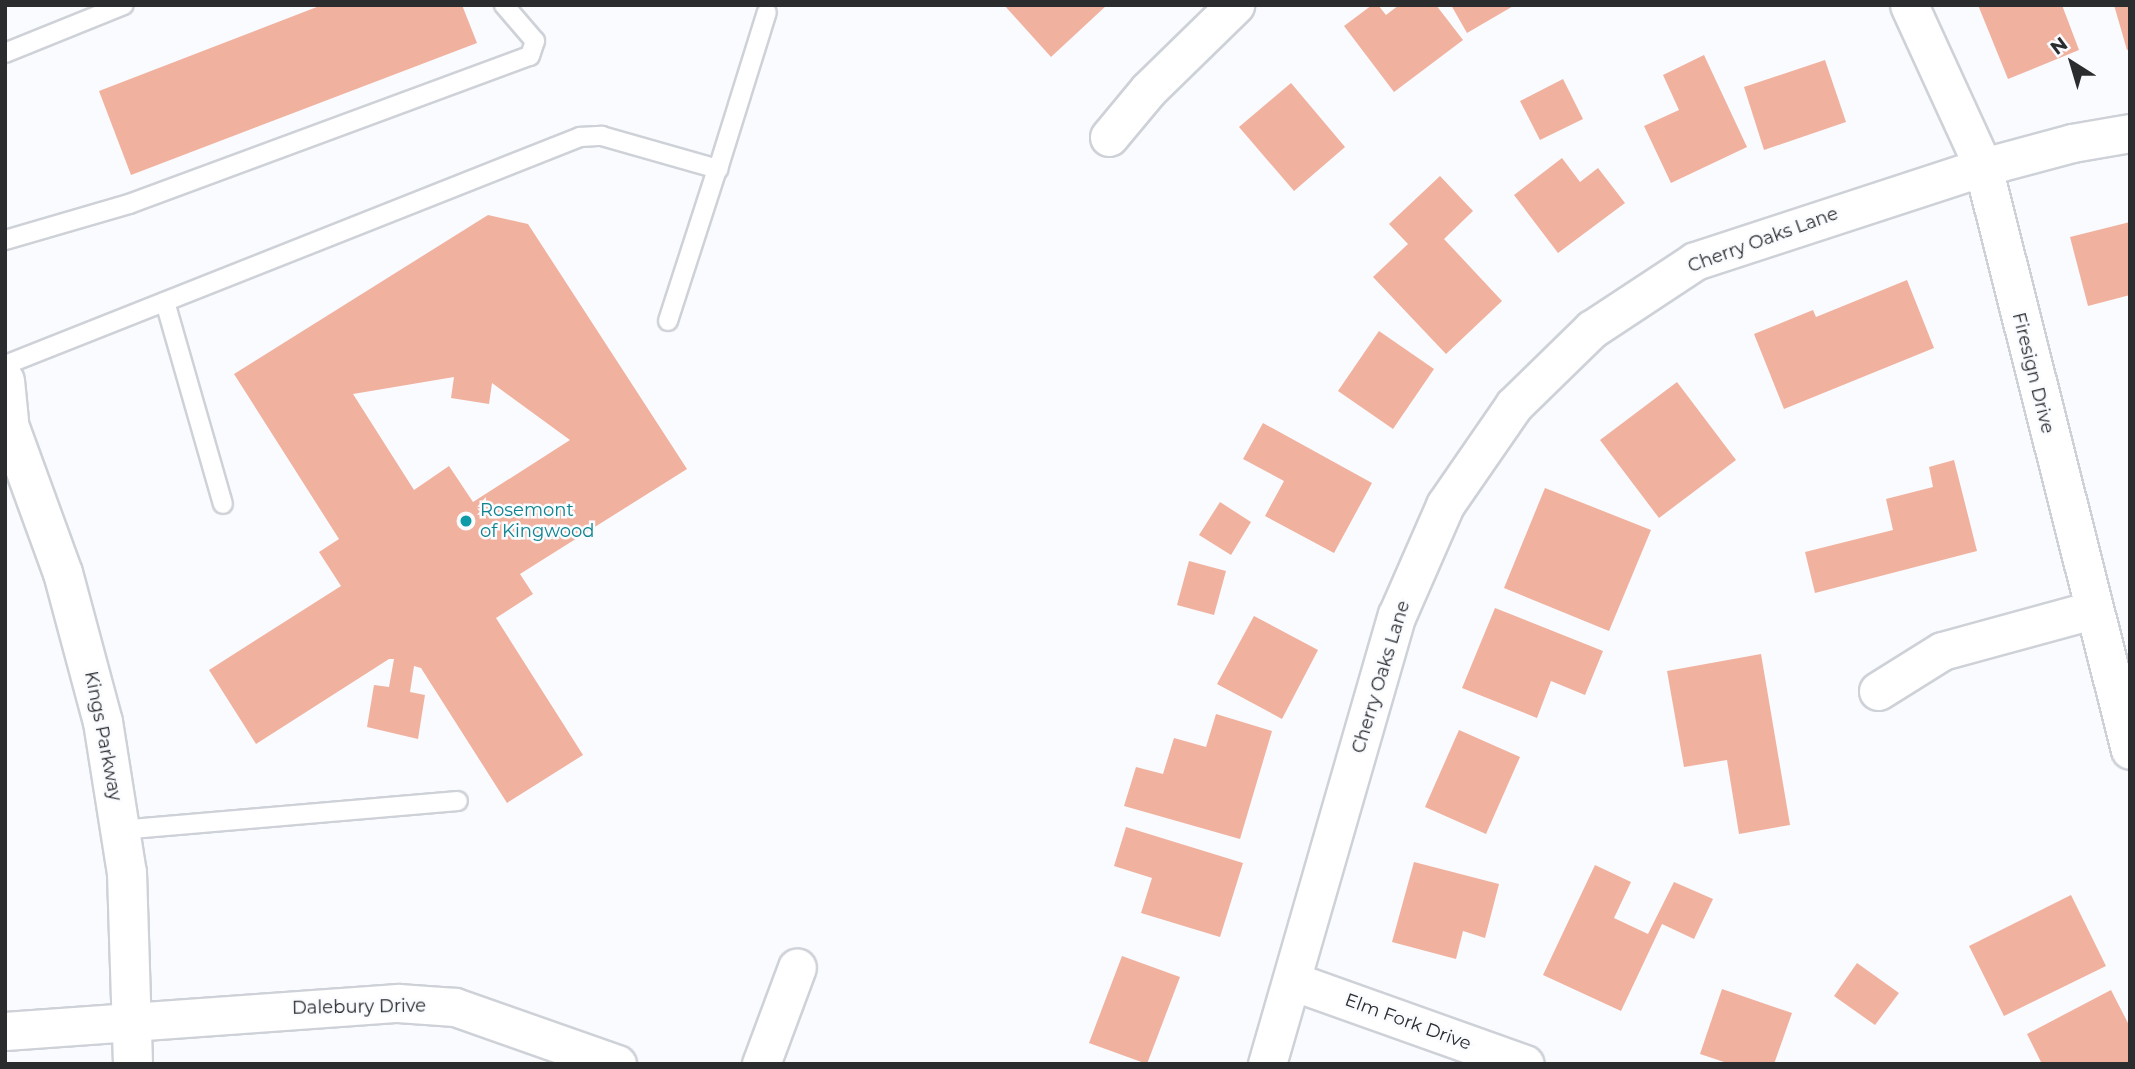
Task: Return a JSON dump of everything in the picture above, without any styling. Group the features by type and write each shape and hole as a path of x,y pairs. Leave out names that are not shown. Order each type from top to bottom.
{"street":[{"path":"1110,137 1148,90 1235,5"},
{"name":"Firesign Drive","path":"1909,5 1983,167 2092,610 2130,750"},
{"name":"Cherry Oaks Lane","path":"1267,1064 1397,615 1444,505 1514,405 1592,329 1695,261 1983,167 2072,143 2130,133"},
{"name":"Kings Parkway","path":"5,381 7,417 85,646 120,830 127,873 134,1023 133,1064"},
{"path":"1878,691 1942,651 2092,610"},
{"path":"761,1064 797,967"},
{"name":"Elm Fork Drive","path":"1292,981 1525,1064"},
{"name":"Dalebury Drive","path":"5,1031 134,1023 344,1004 454,1007 617,1064"}],"lane":[{"path":"5,53 84,12 124,5"},
{"path":"5,240 130,204 530,56 535,41 504,5"},
{"path":"668,321 767,12"},
{"path":"5,365 580,137 602,136 717,169"},
{"path":"165,302 223,504"},
{"path":"120,830 458,801"}],"building":[{"path":"322,5 462,5 477,43 131,175 99,91"},
{"path":"1004,5 1107,5 1051,57"},
{"path":"1372,5 1378,5 1386,15 1399,5 1436,5 1463,40 1394,92 1344,26"},
{"path":"1451,5 1515,5 1467,33"},
{"path":"1978,5 2062,5 2079,50 2008,79"},
{"path":"2114,5 2130,5 2130,49 2127,50"},
{"path":"1704,55 1747,147 1671,183 1644,126 1679,110 1663,75"},
{"path":"1825,60 1846,122 1764,150 1744,87"},
{"path":"1563,79 1583,119 1540,140 1520,101"},
{"path":"1291,83 1345,147 1294,191 1239,127"},
{"path":"1562,158 1580,182 1598,168 1625,203 1558,253 1514,195"},
{"path":"1440,176 1473,211 1444,239 1502,301 1446,354 1373,277 1408,244 1389,224"},
{"name":"Rosemont of Kingwood","path":"488,215 528,224 687,469 520,574 533,594 496,618 583,755 507,803 421,668 414,666 410,692 425,695 418,739 367,727 374,685 389,687 394,659 389,659 256,744 209,670 341,586 319,552 339,539 234,374","holes":["454,377 451,398 489,404 492,383 570,440 473,502 449,466 414,490 353,394"]},
{"path":"2130,222 2130,295 2088,306 2070,237"},
{"path":"1907,280 1934,348 1784,409 1754,334 1813,310 1816,317"},
{"path":"1379,331 1434,369 1393,429 1338,391"},
{"path":"1677,382 1736,460 1659,518 1600,440"},
{"path":"1263,423 1372,483 1334,553 1265,516 1284,481 1243,459"},
{"path":"1954,460 1977,551 1815,593 1805,552 1893,530 1886,499 1933,487 1929,467"},
{"path":"1545,488 1651,530 1609,631 1504,588"},
{"path":"1220,502 1251,522 1231,555 1199,535"},
{"path":"1189,561 1226,571 1214,615 1177,605"},
{"path":"1495,608 1603,651 1585,695 1551,681 1537,718 1462,688"},
{"path":"1254,616 1318,650 1282,719 1217,684"},
{"path":"1761,654 1790,825 1739,834 1727,760 1684,767 1667,671"},
{"path":"1216,714 1272,731 1240,839 1124,806 1136,767 1163,774 1174,738 1206,747"},
{"path":"1459,730 1520,757 1486,834 1425,807"},
{"path":"1126,827 1243,863 1220,937 1141,913 1152,878 1114,866"},
{"path":"1414,862 1499,884 1485,938 1463,931 1456,959 1392,942"},
{"path":"1595,865 1631,882 1614,918 1648,934 1674,882 1713,899 1694,939 1662,924 1621,1011 1543,975"},
{"path":"2071,895 2106,966 2004,1016 1969,946"},
{"path":"1122,956 1180,977 1147,1064 1089,1043"},
{"path":"1857,963 1899,993 1875,1025 1834,996"},
{"path":"1722,989 1792,1013 1774,1064 1730,1064 1700,1054"},
{"path":"2111,990 2130,1027 2130,1064 2042,1064 2027,1034"}],"place":[{"name":"Rosemont of Kingwood","path":"466,521"}]}
